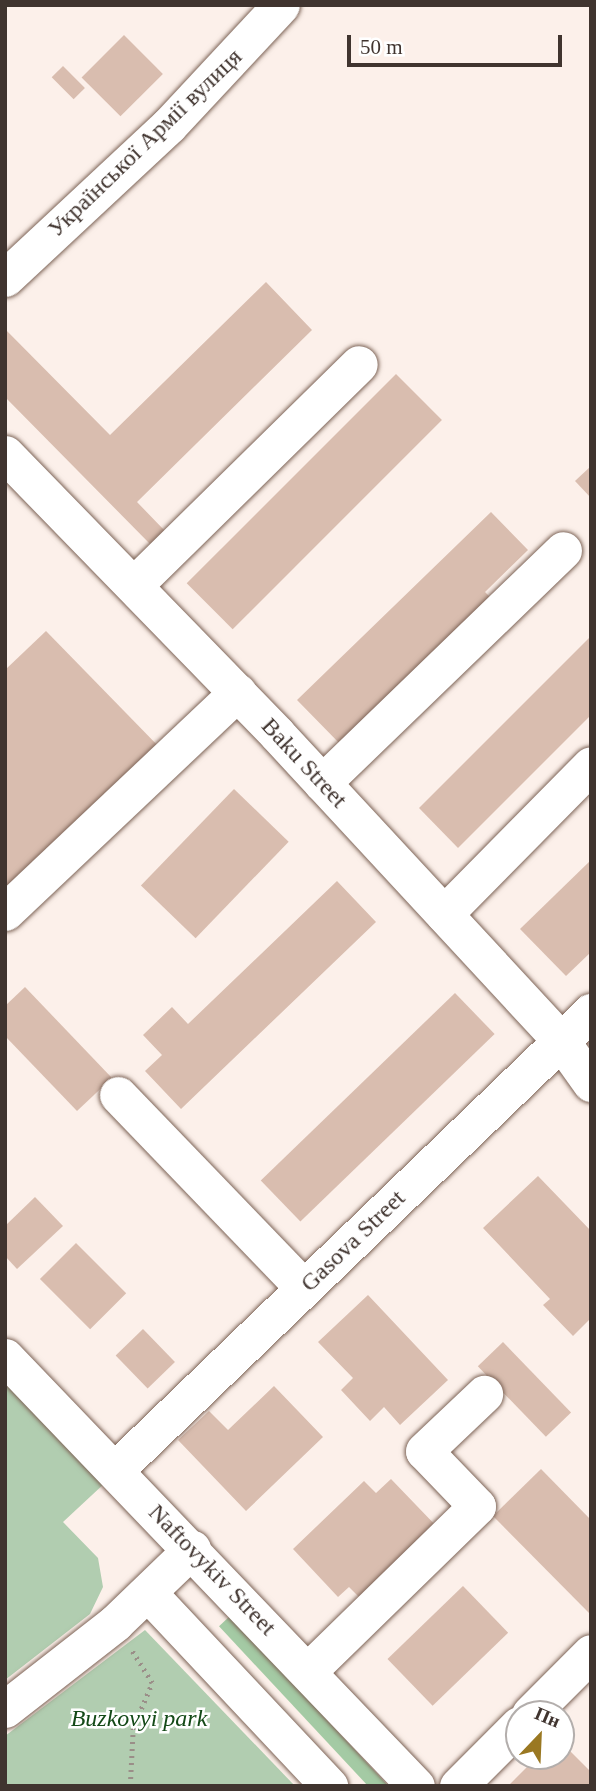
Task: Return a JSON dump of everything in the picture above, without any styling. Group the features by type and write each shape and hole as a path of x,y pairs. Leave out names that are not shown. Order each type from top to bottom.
{"street":[{"name":"Української Армії вулиця","path":"5,278 169,125 281,5"},
{"path":"134,586 359,364"},
{"name":"Baku Street","path":"5,454 323,783 561,1041 591,1083"},
{"path":"323,783 563,550"},
{"path":"5,912 237,692"},
{"path":"444,914 591,765"},
{"name":"Gasova Street","path":"115,1470 591,1012"},
{"path":"118,1095 304,1287"},
{"name":"Naftovykiv Street","path":"5,1357 192,1549 416,1786"},
{"path":"308,1671 477,1506 424,1451 484,1394"},
{"path":"5,1709 115,1623 192,1549"},
{"path":"148,1593 329,1786"},
{"path":"544,1700 591,1653"},
{"path":"458,1786 505,1739"}],"path":[{"path":"115,1623 152,1683 133,1728 130,1786"}],"green space":[{"path":"5,1379 106,1482 63,1522 98,1558 103,1587 90,1614 5,1680"},
{"path":"230,1616 389,1786 368,1786 219,1626"},
{"name":"Buzkovyi park","path":"145,1630 295,1786 5,1786 5,1736"}],"building":[{"path":"124,35 163,74 120,116 82,77"},
{"path":"63,66 85,88 74,99 52,77"},
{"path":"266,282 312,330 137,502 165,531 151,545 5,397 5,329 110,435"},
{"path":"396,374 442,420 233,629 187,583"},
{"path":"591,466 591,498 575,481"},
{"path":"491,512 528,550 485,592 492,599 342,746 297,700"},
{"path":"46,631 165,753 5,907 5,670"},
{"path":"591,636 591,715 458,848 419,808"},
{"path":"234,789 289,842 196,938 141,885"},
{"path":"591,860 591,952 566,976 520,929"},
{"path":"337,881 376,922 181,1109 145,1071 162,1055 143,1035 172,1007 188,1024"},
{"path":"25,987 112,1078 77,1111 5,1036 5,1006"},
{"path":"455,993 495,1034 300,1222 261,1181"},
{"path":"538,1176 591,1231 591,1318 573,1336 543,1305 550,1299 483,1228"},
{"path":"35,1197 63,1226 17,1269 5,1256 5,1226"},
{"path":"76,1243 126,1293 90,1329 40,1279"},
{"path":"368,1295 448,1380 400,1425 384,1407 370,1421 341,1390 353,1378 318,1342"},
{"path":"143,1329 175,1362 148,1388 116,1355"},
{"path":"503,1342 571,1412 546,1437 478,1366"},
{"path":"274,1386 323,1437 246,1511 178,1440 209,1411 228,1430"},
{"path":"541,1469 591,1520 589,1613 493,1516"},
{"path":"391,1479 441,1531 365,1603 349,1587 338,1597 293,1549 364,1481 376,1493"},
{"path":"463,1586 508,1633 433,1706 387,1659"},
{"path":"575,1756 591,1772 591,1786 510,1784 524,1770 575,1770"}]}
